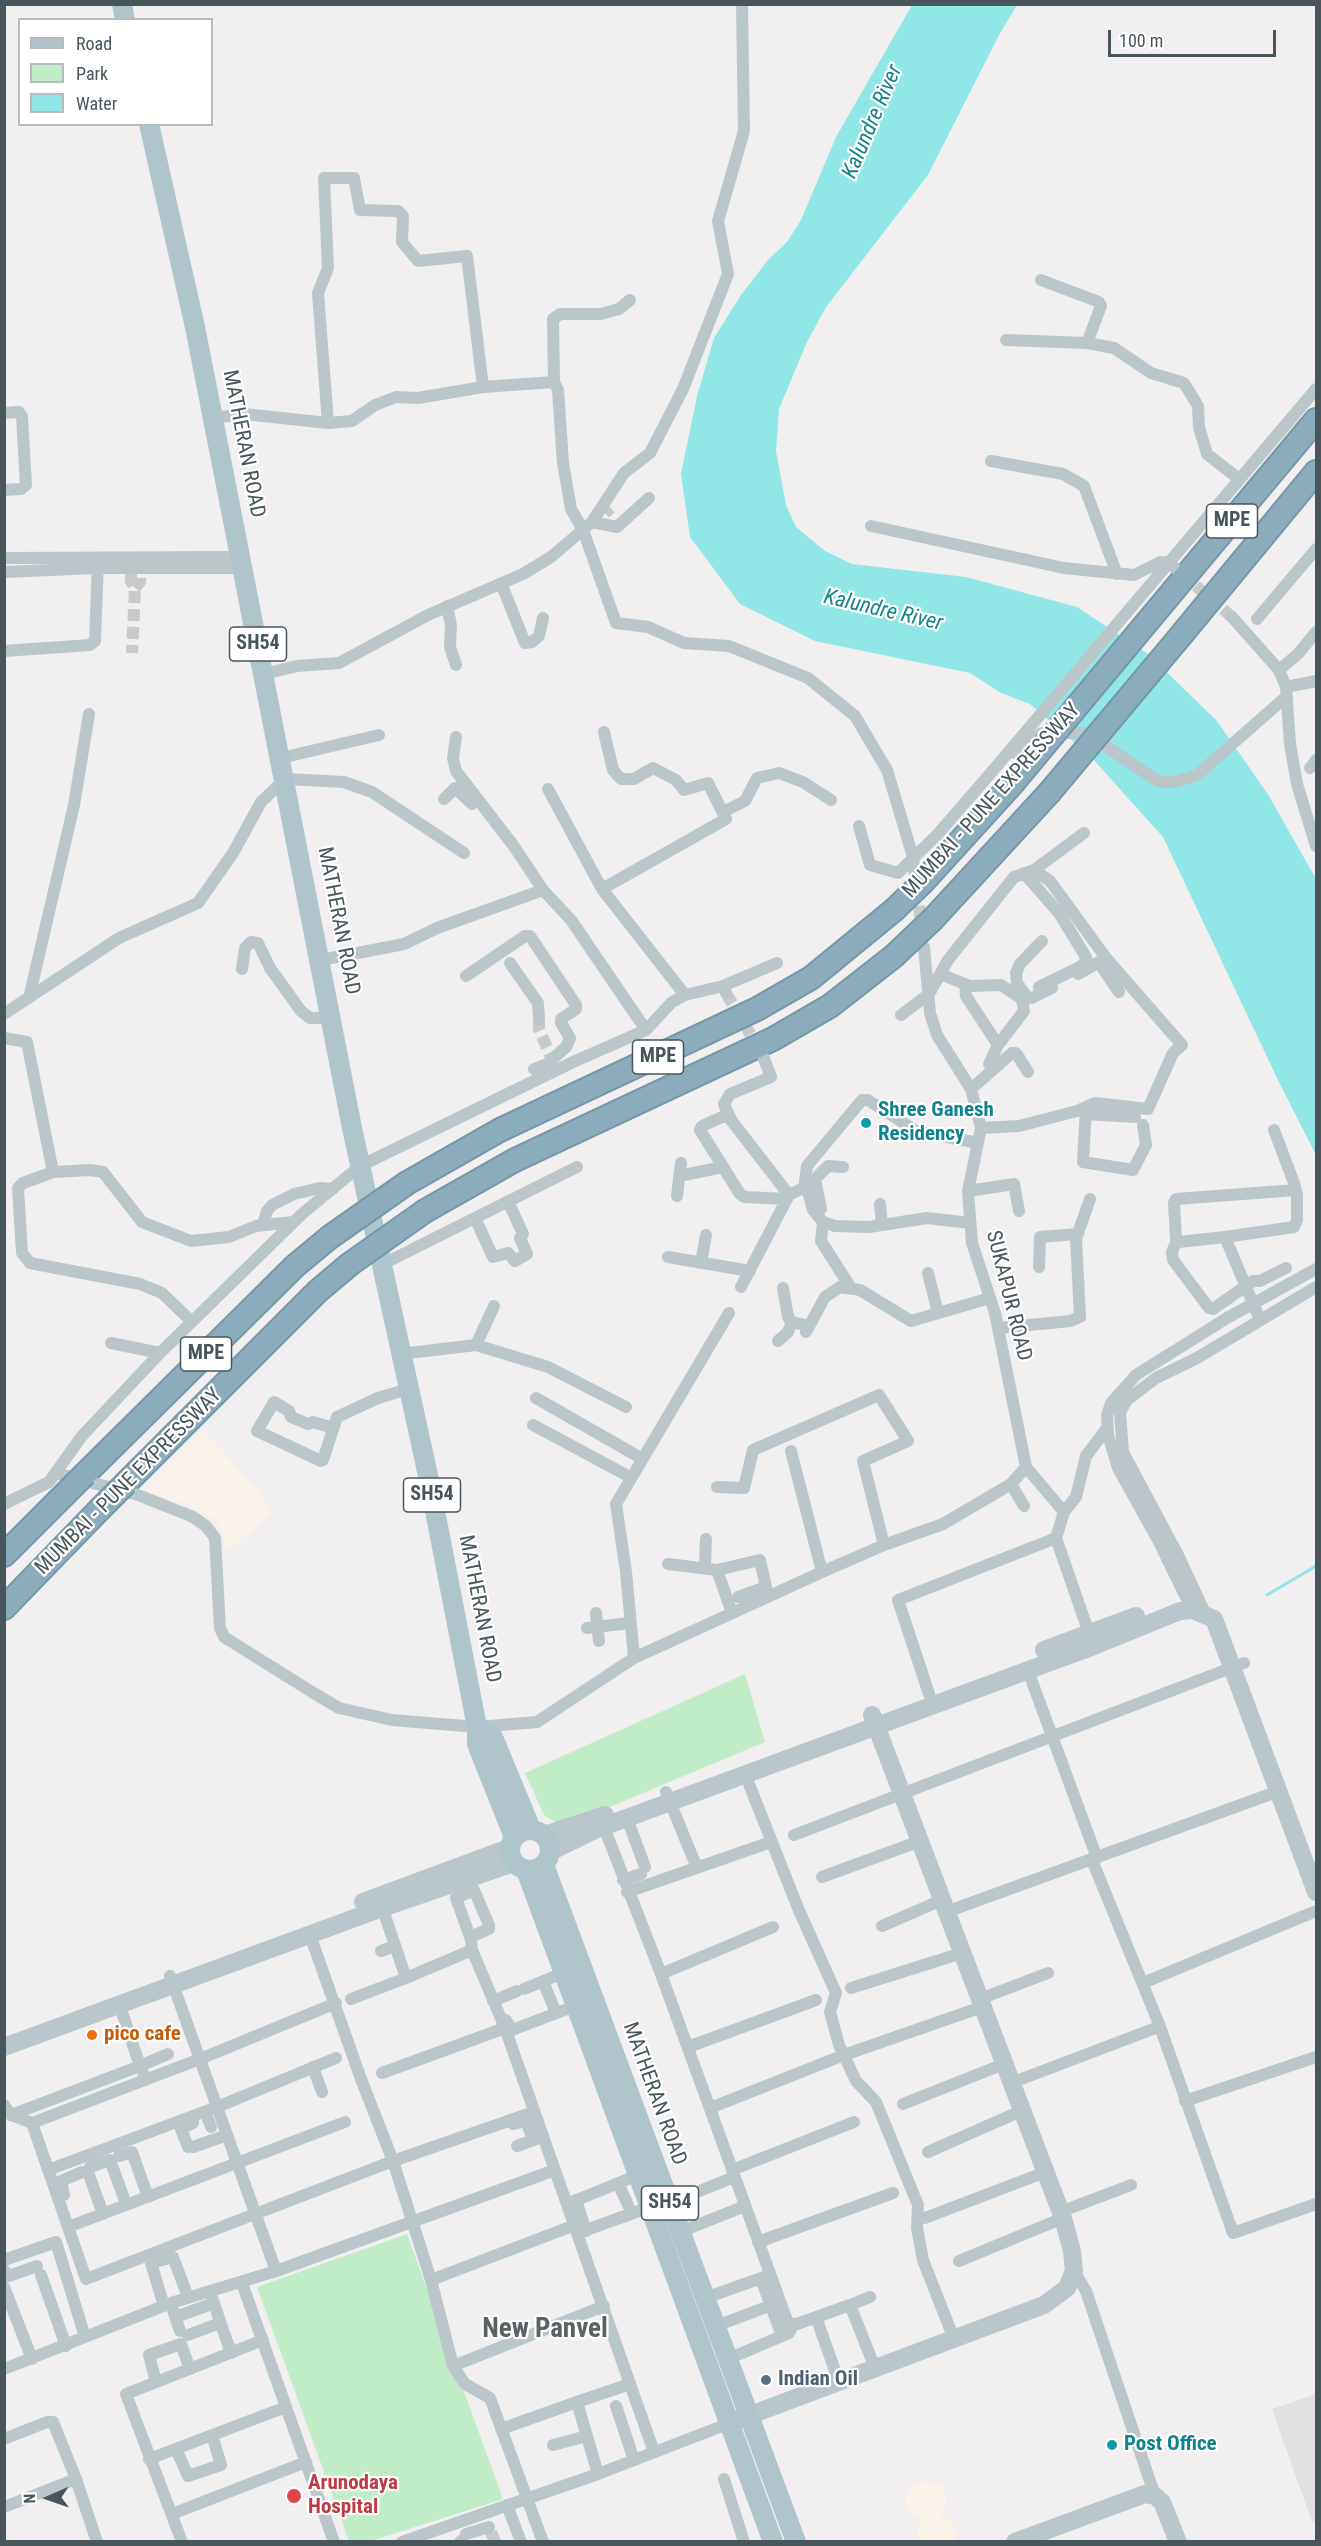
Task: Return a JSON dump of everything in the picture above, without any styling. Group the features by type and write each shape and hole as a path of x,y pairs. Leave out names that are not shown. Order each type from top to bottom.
{"highway":[{"name":"MUMBAI - PUNE EXPRESSWAY","path":"4,1555 287,1274 330,1237 407,1183 500,1130 758,1009 812,978 894,910 1013,783 1317,420"},
{"name":"MUMBAI - PUNE EXPRESSWAY","path":"4,1608 318,1291 350,1264 425,1211 515,1160 773,1039 830,1006 894,956 933,919 1049,793 1317,472"}],"main road":[{"name":"MATHERAN ROAD","path":"149,126 213,418 360,1166 429,1480 477,1727 477,1744 529,1850 670,2203 796,2541"},
{"name":"MATHERAN ROAD","path":"529,1850 563,1973 773,2541"}],"street":[{"path":"742,4 744,131 718,221 728,274 683,389 659,440 650,453 624,473 591,525 616,623 648,627 684,643 729,646 808,678 855,716 888,770 919,881"},
{"path":"328,423 318,293 328,268 324,178 354,178 360,210 398,211 403,216 402,242 418,261 467,256 483,387"},
{"path":"1041,280 1099,302 1101,306 1087,343"},
{"path":"630,300 619,309 607,313 560,314 553,319 554,382 558,390 571,510 591,525 617,526 649,498"},
{"path":"1006,340 1087,343 1114,348 1151,373 1184,382 1198,406 1199,427 1207,453 1239,479"},
{"path":"213,418 244,414 328,423 352,421 375,405 396,397 418,398 483,387 554,382"},
{"path":"859,826 870,865 898,873 937,835 1143,592 1173,566 1239,479 1317,389"},
{"path":"4,414 19,412 22,416 26,485 21,489 4,490"},
{"path":"991,461 1063,474 1084,486 1117,574"},
{"path":"264,674 297,666 339,663 447,606 523,574 605,513"},
{"path":"871,526 1064,568 1134,575 1160,562 1173,566"},
{"path":"1257,619 1317,549"},
{"path":"4,558 98,562 241,562"},
{"path":"4,651 90,645 95,641 98,562"},
{"path":"4,572 98,562 136,571 241,562"},
{"path":"501,583 525,643 532,642 539,636 543,618"},
{"path":"447,606 451,624 450,647 456,665"},
{"path":"1232,617 1279,670 1286,692 1290,744 1296,774 1317,846"},
{"path":"1279,670 1298,654 1317,632"},
{"path":"998,765 1041,732 1086,733 1159,782 1175,782 1197,775 1286,692 1317,681"},
{"path":"30,998 74,805 89,714"},
{"path":"602,889 726,819 708,783 684,790 676,780 653,768 634,779 621,779 613,770 604,732"},
{"path":"281,758 379,735"},
{"path":"456,737 453,758 456,771 470,796 543,890 571,920 646,1030"},
{"path":"723,812 745,801 757,778 779,773 803,782 831,800"},
{"path":"4,1014 118,938 198,903 233,854 261,802 285,779 344,782 372,792 464,853"},
{"path":"444,799 455,789 470,796"},
{"path":"548,789 602,889 685,995"},
{"path":"485,814 493,829"},
{"path":"901,1015 929,994 948,960 1014,877 1029,872 1084,833"},
{"path":"1029,872 1050,881 1102,961 1119,992"},
{"path":"1029,872 1086,957 1086,961 1080,967 1039,987"},
{"path":"321,960 404,944 437,928 543,890"},
{"path":"4,1504 49,1482 82,1436 191,1321 293,1222 360,1166 553,1062 569,1042 561,1019 576,1009 576,1005 530,936 525,936 465,976"},
{"path":"1041,941 1016,973 1017,983 1027,997 1040,995 1102,961"},
{"path":"242,969 245,948 250,942 258,943 270,968 301,1011 310,1018 332,1018"},
{"name":"SUKAPUR ROAD","path":"924,947 930,1013 936,1035 971,1089 987,1131 978,1143 968,1191 972,1243 999,1328 1026,1467 1064,1512"},
{"path":"987,1131 1086,1111 1139,1121 1146,1145 1133,1170 1083,1162 1086,1111 1095,1103 1148,1109 1173,1053 1182,1045 1102,961"},
{"path":"510,963 538,1003 539,1019"},
{"path":"534,1069 646,1030 672,1002 685,995 724,990 777,963"},
{"path":"940,974 965,986 1001,985 1022,999 1024,1011 998,1045 989,1064"},
{"path":"965,986 966,996 998,1045"},
{"path":"4,1038 27,1042 53,1172"},
{"path":"971,1089 1012,1053 1016,1053 1028,1072"},
{"path":"763,1056 771,1077 730,1094 724,1104 729,1118 788,1197"},
{"path":"970,1223 927,1218 892,1220 845,1227 813,1210 807,1166 862,1100 868,1100 916,1131 978,1143"},
{"path":"729,1118 722,1116 702,1126 700,1130 740,1194 745,1197 788,1197"},
{"path":"1178,1240 1225,1238 1294,1227 1297,1220 1296,1190 1288,1161 1274,1130"},
{"path":"741,1287 788,1197 828,1166 843,1167"},
{"path":"381,1265 577,1167"},
{"path":"677,1196 680,1169 723,1167"},
{"path":"4,1189 18,1188 23,1183 53,1172 90,1170 103,1172 142,1222 190,1241 229,1237 263,1225 293,1222"},
{"path":"968,1191 1014,1184 1019,1211"},
{"path":"18,1188 22,1253 30,1263 140,1284 162,1293 191,1321"},
{"path":"263,1225 267,1211 272,1205 294,1194 320,1188 333,1189"},
{"path":"1286,1268 1260,1281 1253,1281 1245,1285 1213,1309 1209,1308 1173,1260 1172,1252 1178,1240 1174,1203 1176,1199 1296,1190"},
{"path":"999,1328 1070,1321 1080,1317 1077,1234 1090,1198"},
{"path":"475,1218 494,1257 497,1258 507,1253 515,1261 526,1255 520,1239 524,1234 508,1201"},
{"path":"880,1204 892,1220"},
{"path":"892,1220 914,1213"},
{"path":"826,1217 821,1241 851,1288"},
{"path":"1039,1267 1040,1237 1077,1234"},
{"path":"701,1263 706,1235"},
{"path":"1225,1238 1260,1320"},
{"path":"668,1257 750,1271"},
{"path":"1317,1269 1253,1304 1136,1375 1111,1403 1108,1427 1111,1451 1118,1468 1196,1606 1214,1619 1238,1666 1317,1857"},
{"path":"928,1273 938,1313"},
{"path":"1196,1606 1123,1452 1120,1412 1127,1400 1156,1378 1197,1358 1317,1287"},
{"path":"783,1288 788,1317 792,1322 808,1329 825,1297 833,1289 851,1288 885,1304 906,1320 990,1298"},
{"path":"476,1345 494,1306"},
{"path":"634,1658 626,1572 616,1504 641,1458 729,1313"},
{"path":"778,1341 788,1332 792,1322"},
{"path":"111,1343 160,1353"},
{"path":"400,1354 476,1345 489,1348 548,1367 626,1407"},
{"path":"489,1348 490,1362"},
{"path":"333,1428 313,1422 308,1424 291,1417 290,1411 274,1402 257,1431 321,1461 333,1428 337,1417 378,1398 408,1389"},
{"path":"717,1487 744,1488 753,1450 879,1395 908,1442 863,1461 884,1545"},
{"path":"537,1398 641,1458"},
{"path":"532,1425 630,1477"},
{"path":"1091,1640 1056,1538 1064,1512 1076,1497 1086,1455 1108,1427"},
{"path":"791,1450 822,1572"},
{"path":"56,1473 138,1495 207,1526 215,1538 220,1628 224,1637 312,1692 339,1708 392,1720 477,1727 537,1722 634,1658 884,1545 944,1524 1011,1484 1026,1467"},
{"path":"1011,1484 1024,1506"},
{"path":"929,1694 898,1600 1056,1538"},
{"path":"706,1539 711,1568 732,1613"},
{"path":"668,1564 711,1568 760,1560 766,1587 738,1597"},
{"path":"874,1720 929,1694 1196,1606"},
{"path":"596,1613 593,1628 599,1641"},
{"path":"593,1628 630,1623"},
{"path":"4,2047 120,2006 172,1981 380,1902 529,1850 874,1720 1027,1668 1091,1640"},
{"path":"794,1835 901,1792 1238,1666"},
{"path":"1238,1666 1279,1791 1317,1892"},
{"path":"1027,1668 1233,2232 1317,2204"},
{"path":"874,1720 1022,2111 1043,2173 1062,2215 1072,2251 1074,2271 1086,2291 1155,2496 1162,2502 1178,2541"},
{"path":"529,1850 604,1827 668,1797 745,1774 780,1755"},
{"path":"745,1774 771,1842 836,1993 830,2012 844,2055 856,2081 876,2102 918,2205 917,2228 923,2260 954,2338"},
{"path":"882,1926 1095,1859 1279,1791"},
{"path":"668,1797 697,1868"},
{"path":"625,1886 643,1870 627,1818"},
{"path":"604,1827 661,1974 758,2242 765,2277 776,2306 782,2336"},
{"path":"822,1877 920,1841"},
{"path":"625,1886 697,1868 771,1842"},
{"path":"4,2035 310,1935 380,1902"},
{"path":"380,1902 406,1978"},
{"path":"1143,1983 1317,1911"},
{"path":"661,1974 773,1927"},
{"path":"310,1935 393,2161 431,2280 453,2366 465,2384 490,2398 543,2541"},
{"path":"470,1936 472,1950 510,2029 575,2006"},
{"path":"381,1951 395,1946"},
{"path":"351,1999 472,1950"},
{"path":"851,1988 962,1953"},
{"path":"496,2000 563,1973"},
{"path":"710,2108 981,2003 1048,1973"},
{"path":"172,1981 200,2059 214,2117 227,2135 276,2271"},
{"path":"543,1981 556,2013"},
{"path":"496,2000 534,2112 538,2138"},
{"path":"688,2048 816,2000"},
{"path":"32,2123 200,2059 336,2003"},
{"path":"120,2006 146,2080"},
{"path":"382,2073 505,2028"},
{"path":"1011,2083 1153,2029"},
{"path":"8,2110 140,2066 168,2054"},
{"path":"1185,2101 1317,2057"},
{"path":"102,2211 88,2170 112,2155 214,2117 313,2067 336,2058"},
{"path":"903,2104 1004,2064"},
{"path":"313,2067 322,2092"},
{"path":"8,2110 32,2123 48,2170 72,2217 102,2211 238,2165 345,2122"},
{"path":"928,2152 1022,2111"},
{"path":"65,2164 76,2174 60,2183 69,2227 86,2279 158,2256 255,2213 393,2161 476,2136 534,2112"},
{"path":"214,2117 182,2127 190,2147 227,2135"},
{"path":"510,2125 526,2121 538,2138 571,2202 654,2452"},
{"path":"670,2203 733,2173 854,2122"},
{"path":"517,2146 538,2138"},
{"path":"48,2170 65,2164 132,2152 148,2195"},
{"path":"112,2155 124,2201"},
{"path":"176,2317 242,2283 555,2170"},
{"path":"925,2218 989,2196 1043,2173"},
{"path":"571,2202 638,2175"},
{"path":"618,2183 628,2205"},
{"path":"959,2260 1131,2186"},
{"path":"758,2242 893,2193"},
{"path":"69,2227 124,2201 148,2195"},
{"path":"680,2232 745,2206"},
{"path":"431,2280 650,2207"},
{"path":"4,2260 56,2242 84,2333"},
{"path":"158,2256 173,2257 188,2294"},
{"path":"158,2256 151,2266 166,2303 184,2333 220,2323"},
{"path":"4,2270 9,2277 39,2270 64,2341"},
{"path":"402,2541 598,2474 1044,2305 1067,2288 1074,2271"},
{"path":"705,2298 765,2277"},
{"path":"242,2283 334,2541"},
{"path":"4,2287 32,2359"},
{"path":"49,2297 69,2290"},
{"path":"4,2369 32,2359 64,2341 188,2294 212,2297"},
{"path":"212,2297 230,2350"},
{"path":"776,2306 788,2323 793,2325 870,2297"},
{"path":"850,2305 875,2368"},
{"path":"453,2366 604,2306"},
{"path":"716,2328 776,2306"},
{"path":"816,2317 839,2382"},
{"path":"728,2359 789,2333 793,2325"},
{"path":"182,2541 126,2394 155,2379 230,2350 263,2340"},
{"path":"155,2379 148,2356 159,2351 180,2344 191,2365"},
{"path":"187,2348 191,2365"},
{"path":"501,2429 630,2384"},
{"path":"577,2402 598,2474"},
{"path":"616,2406 634,2460"},
{"path":"149,2459 286,2407"},
{"path":"4,2439 47,2422 53,2422 76,2479 97,2541"},
{"path":"176,2449 188,2476 211,2469 223,2463 212,2435"},
{"path":"553,2445 587,2436"},
{"path":"172,2514 306,2462"},
{"path":"4,2507 76,2479"},
{"path":"724,2479 744,2541"},
{"path":"1023,2540 1136,2496 1155,2496"},
{"path":"507,2505 521,2541"},
{"path":"458,2522 464,2540 490,2529 484,2513"}],"shaded area":[{"path":"203,1430 256,1488 273,1514 225,1552 224,1536 215,1520 186,1504 145,1491"},
{"path":"1316,2394 1316,2520 1312,2522 1272,2409"},
{"path":"928,2480 942,2487 946,2495 947,2503 940,2516 951,2521 955,2528 956,2541 917,2541 918,2528 922,2521 910,2514 905,2499 913,2485"}],"green space":[{"path":"745,1674 765,1742 605,1809 559,1824 544,1815 525,1773"},
{"path":"407,2234 503,2499 371,2541 349,2541 257,2287"}],"water":[{"name":"Kalundre River","path":"912,5 1017,5 999,35 928,175 826,307 807,342 779,409 776,451 786,505 796,527 825,551 852,564 966,577 1077,607 1148,654 1217,721 1269,796 1316,879 1316,1155 1163,837 1091,757 1030,704 1001,693 970,673 815,641 740,604 690,537 681,474 697,396 714,338 741,295 768,260 787,242 801,220 836,137"}],"waterway":[{"path":"1267,1595 1316,1566"}],"tunnel":[{"path":"605,513 611,508"},
{"path":"131,574 131,581 135,588 132,653"},
{"path":"135,588 140,582 140,574"},
{"path":"1182,574 1232,617"},
{"path":"917,888 922,931"},
{"path":"726,993 759,1049"},
{"path":"539,1019 539,1029 551,1057"},
{"path":"491,2532 495,2542"}],"place":[{"name":"Shree Ganesh Residency","path":"866,1123"},
{"name":"pico cafe","path":"92,2035"},
{"name":"Indian Oil","path":"766,2380"},
{"name":"Post Office","path":"1112,2445"},
{"name":"Arunodaya Hospital","path":"294,2496"}],"district":[{"name":"New Panvel","path":"545,2330"}]}
